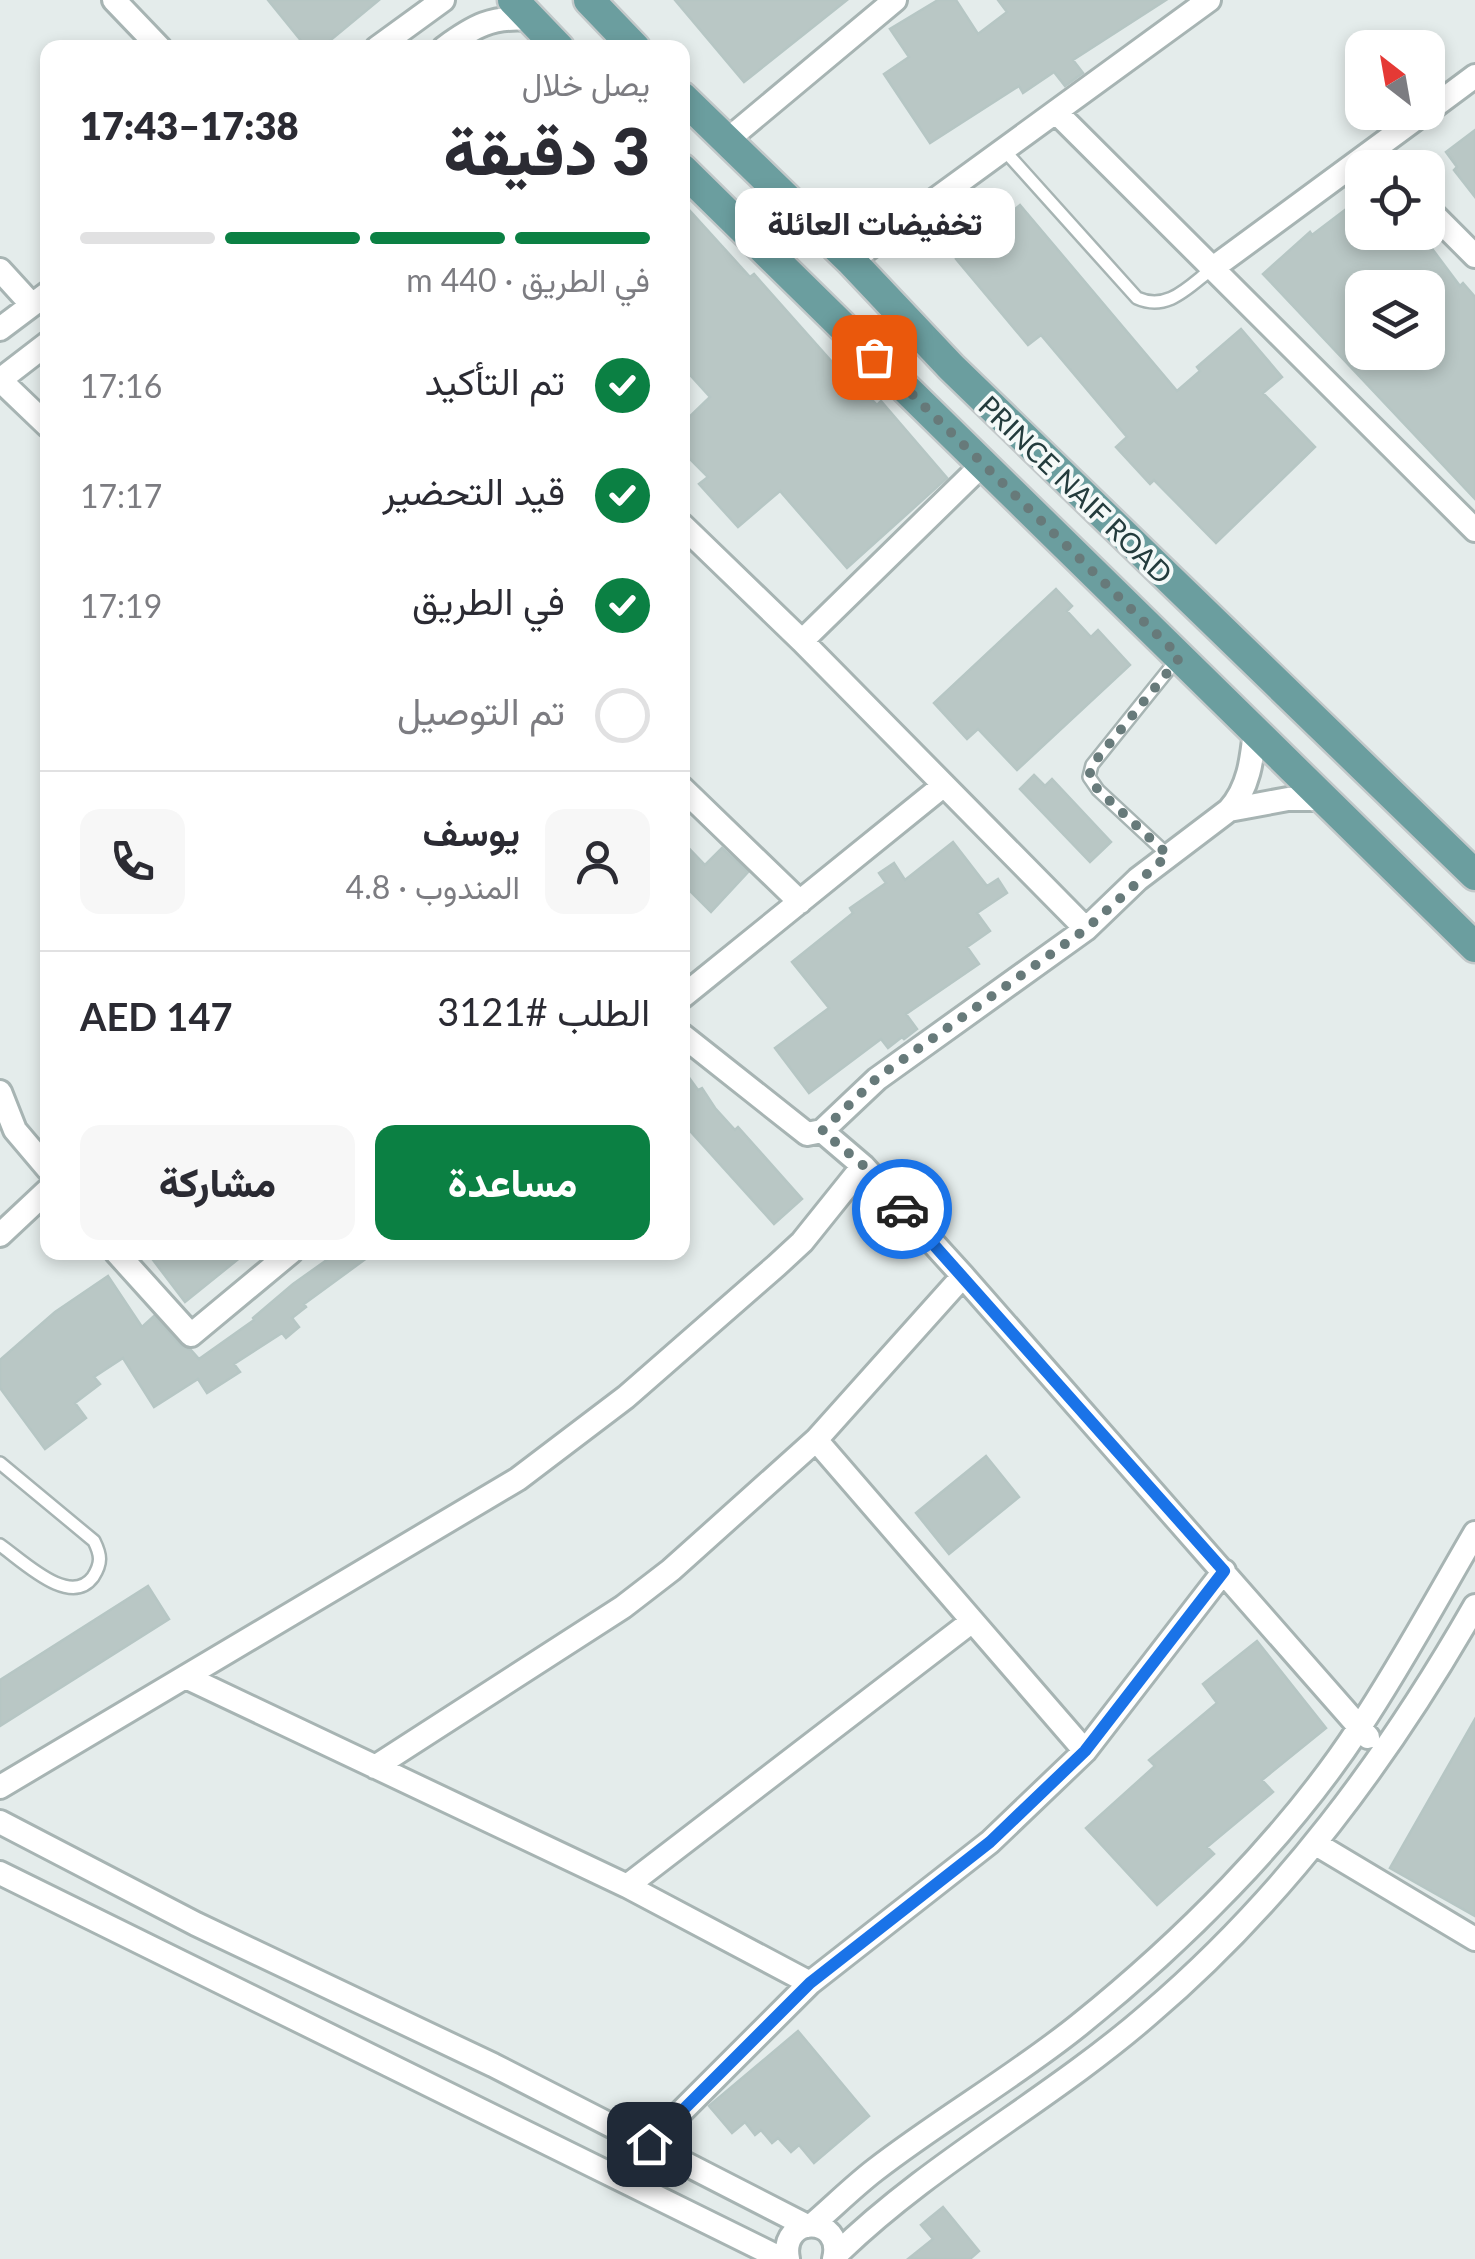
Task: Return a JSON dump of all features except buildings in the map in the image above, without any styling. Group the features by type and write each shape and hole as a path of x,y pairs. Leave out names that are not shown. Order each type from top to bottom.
{"main road":[{"path":"589,0 626,40"},
{"path":"521,9 551,40"},
{"name":"PRINCE NAIF ROAD","path":"690,106 851,261 951,367 1475,875"},
{"name":"PRINCE NAIF ROAD","path":"690,177 1475,947"}],"street":[{"path":"114,0 152,40"},
{"path":"388,40 444,0"},
{"path":"725,142 895,0"},
{"path":"851,261 1209,0"},
{"path":"455,40 521,9"},
{"path":"1445,98 1475,76"},
{"path":"1056,112 1475,530"},
{"path":"1388,150 1408,130"},
{"path":"1213,268 1345,182"},
{"path":"1445,226 1475,256"},
{"path":"0,270 40,299 0,329"},
{"path":"40,349 0,380 40,418"},
{"path":"802,641 983,464"},
{"path":"690,532 1086,929"},
{"path":"690,1041 807,1134 822,1131 877,1078 1086,929 1168,855 1229,810 1250,770 1255,731"},
{"path":"690,991 944,785"},
{"path":"690,796 800,902"},
{"path":"1229,810 1288,799 1324,799"},
{"path":"0,1092 16,1130 40,1159"},
{"path":"822,1131 864,1166 1384,1753"},
{"path":"0,1788 518,1479 576,1436 776,1266 802,1242 864,1166"},
{"path":"0,1236 40,1198"},
{"path":"123,1260 191,1334 281,1260"},
{"path":"375,1767 623,1607 672,1570 816,1440 963,1276"},
{"path":"816,1440 1085,1751"},
{"path":"0,1873 775,2256 792,2234 809,2225 874,2171 1008,2079 1132,1980 1240,1875 1304,1801 1359,1728 1475,1532"},
{"path":"649,2144 810,1983 977,1853 1085,1751 1224,1571"},
{"path":"835,2257 920,2182 1051,2093 1150,2014 1205,1962 1316,1844 1428,1688 1475,1606"},
{"path":"628,1886 971,1622"},
{"path":"186,1676 628,1886 810,1983"},
{"path":"0,1822 196,1924 493,2065 809,2225 823,2227 836,2244 835,2257"},
{"path":"1316,1844 1475,1939"}],"lane":[{"path":"1004,150 1137,298 1150,304 1167,302 1213,268"},
{"path":"1168,855 1089,777 1092,765 1180,657"},
{"path":"0,1463 94,1540 101,1555 88,1583 78,1589 64,1588 0,1545"}],"way so far":[{"path":"874,357 1180,657 1092,765 1089,777 1168,855 1086,929 877,1078 822,1131 864,1166 902,1209"}],"place":[{"name":"تخفيضات العائلة","path":"874,357"}],"route":[{"path":"649,2144 810,1983 990,1842 1085,1751 1224,1571 902,1209"}]}
